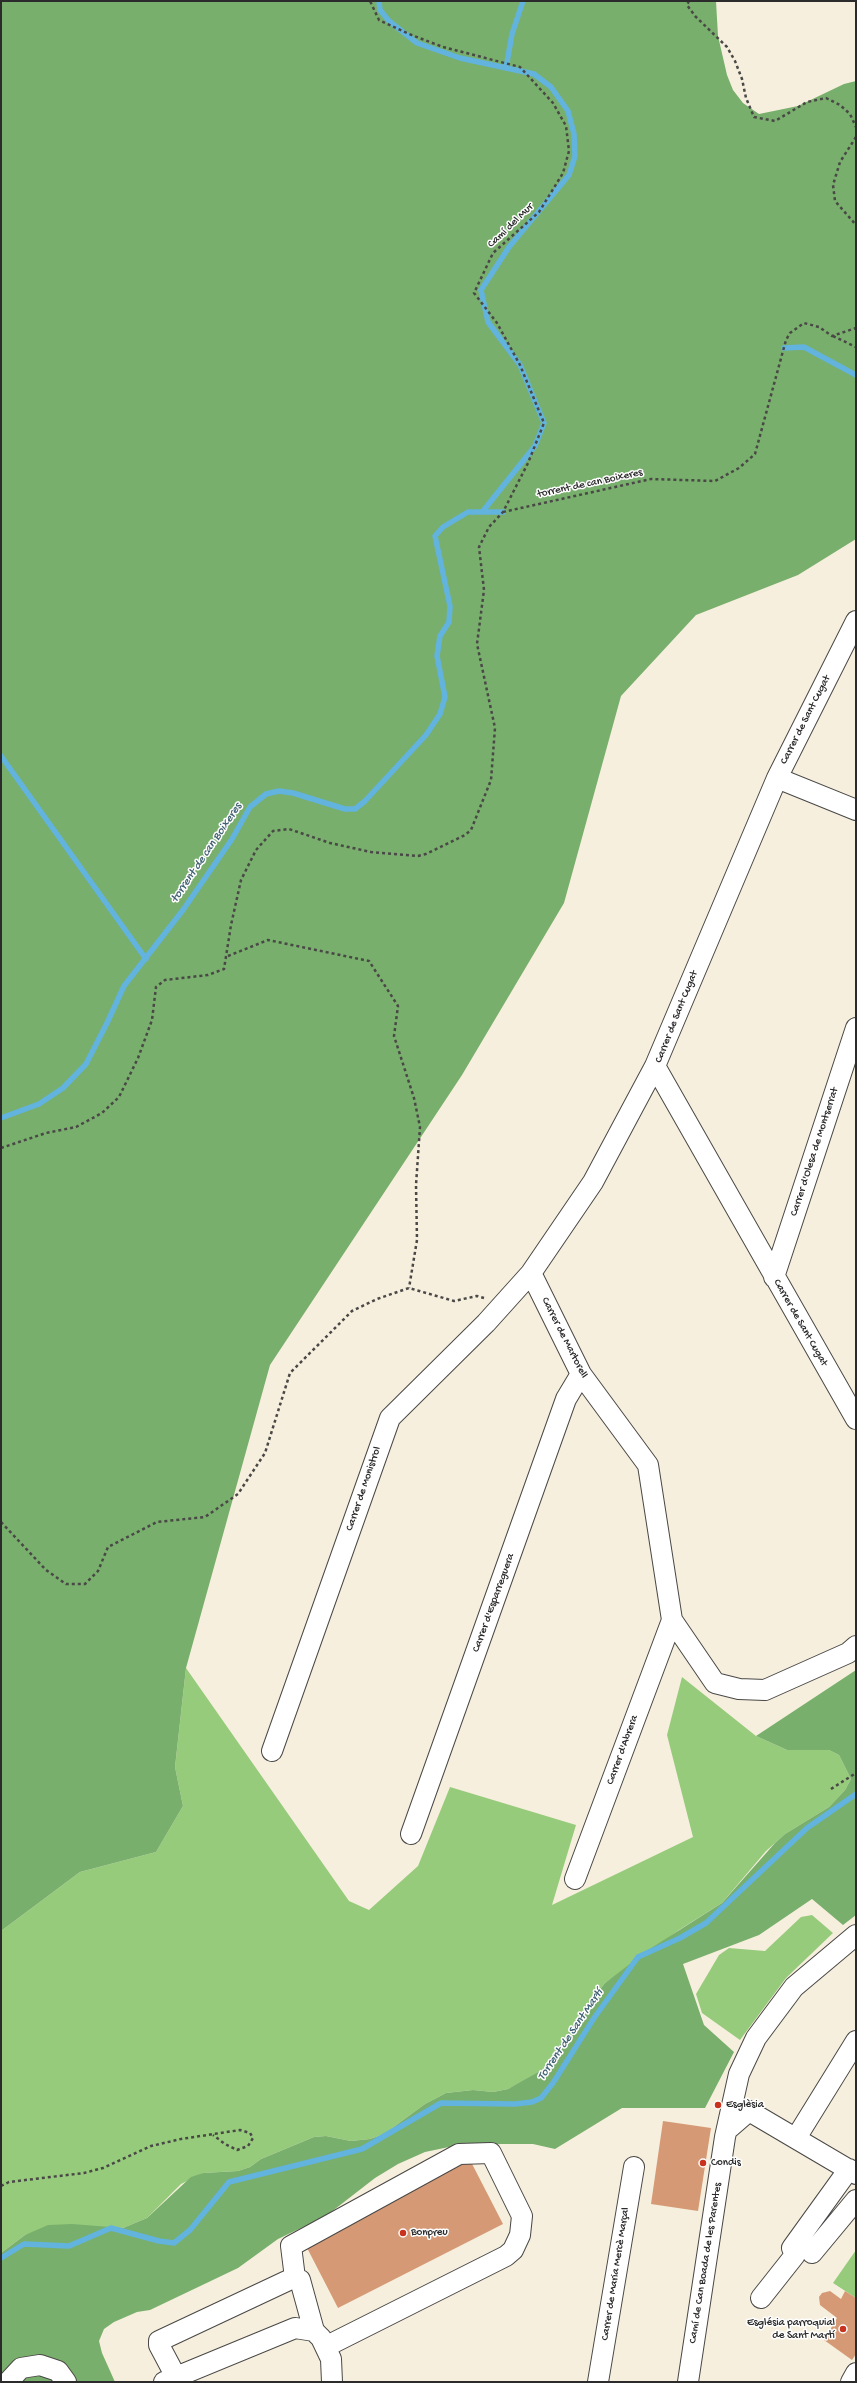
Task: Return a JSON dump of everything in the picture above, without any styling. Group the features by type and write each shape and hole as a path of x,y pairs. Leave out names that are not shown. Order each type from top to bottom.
{"street":[{"name":"Carrer de Sant Cugat","path":"856,621 777,778 655,1066 856,1419"},
{"path":"777,778 856,810"},
{"name":"Carrer d'Olesa de Montserrat","path":"774,1277 856,1028"},
{"path":"531,1273 593,1182 655,1066"},
{"name":"Carrer de Monistrol","path":"272,1751 390,1418 504,1304 531,1273"},
{"name":"Carrer de Martorell","path":"531,1273 581,1374 648,1466 672,1620 715,1684 739,1689 765,1690 848,1653 856,1646"},
{"name":"Carrer d'Esparreguera","path":"411,1834 566,1399 581,1374"},
{"name":"Carrer d'Abrera","path":"575,1879 672,1620"},
{"name":"Camí de Can Boada de les Parentes","path":"688,2382 726,2130 739,2074 756,2038 794,1987 856,1934"},
{"path":"796,2138 856,2041"},
{"path":"733,2097 749,2111 852,2172 792,2248 795,2255 761,2298"},
{"path":"726,2130 749,2111"},
{"path":"295,2278 291,2246 459,2154 491,2153 522,2216 520,2235 513,2250 506,2256 326,2346"},
{"name":"Carrer de Maria Mercè Marçal","path":"598,2382 634,2167"},
{"path":"812,2253 856,2200"},
{"path":"295,2278 160,2341 159,2345 170,2380 295,2328 314,2331"},
{"path":"295,2278 300,2280 314,2331 326,2346 331,2359 332,2382"},
{"path":"8,2382 21,2368 40,2365 58,2371 66,2382"},
{"path":"851,2382 856,2373"}],"path":[{"name":"Camí del Mur","path":"370,1 379,20 409,34 443,47 520,67 553,103 566,126 570,151 563,173 539,212 493,253 474,293 498,323 526,377 544,423 528,464 503,512"},
{"path":"689,1 687,5 695,16 726,47 735,61 742,79 746,98 754,117 775,121 807,102 826,98 840,105 850,114 856,128"},
{"path":"856,137 840,162 832,185 835,201 856,224"},
{"name":"torrent de can Boixeres","path":"503,512 651,479 716,481 739,468 755,454 784,348 790,333 804,323 819,327 832,336"},
{"path":"832,336 856,328"},
{"path":"832,336 856,347"},
{"path":"1,1148 46,1133 76,1127 102,1113 119,1097 138,1058 152,1020 156,988 165,980 208,975 224,969 228,956 231,925 241,880 256,850 273,831 289,829 330,843 371,852 418,856 465,836 471,830 491,780 496,728 477,644 484,590 479,547 489,527 503,512"},
{"path":"228,956 268,940 369,961 398,1006 394,1036 414,1098 420,1127 416,1185 417,1240 409,1288"},
{"path":"1,1522 46,1570 66,1584 85,1584 98,1571 108,1547 128,1535 157,1522 205,1517 238,1494 265,1453 290,1373 352,1311 377,1299 409,1288 454,1301 477,1296 504,1304"},
{"path":"831,1789 856,1773"},
{"path":"1,2186 9,2182 90,2172 103,2168 151,2146 240,2130 250,2133 253,2138 248,2146 237,2150 225,2144 213,2135"}],"green space":[{"path":"1,1 716,1 718,36 727,75 733,90 743,103 759,114 798,106 844,84 856,81 856,539 798,575 696,615 621,696 564,903 462,1075 270,1365 186,1668 175,1767 183,1806 156,1852 80,1872 1,1931"},
{"path":"186,1668 349,1901 369,1910 418,1866 450,1787 576,1825 552,1905 693,1837 667,1735 682,1677 756,1736 787,1750 829,1750 839,1755 851,1779 845,1790 829,1807 785,1834 766,1851 722,1903 679,1930 605,1983 583,2011 542,2070 530,2078 508,2089 493,2092 473,2090 446,2093 425,2104 384,2134 370,2139 351,2141 326,2136 314,2137 261,2159 250,2167 238,2171 203,2173 181,2184 147,2218 123,2228 60,2225 25,2235 1,2253 1,1931 80,1872 156,1852 183,1806 175,1767"},
{"path":"856,1670 856,1915 843,1925 812,1899 759,1935 683,1964 704,2025 734,2052 705,2108 622,2108 555,2149 533,2144 501,2144 449,2147 425,2152 398,2164 375,2178 326,2216 278,2239 238,2268 150,2310 137,2312 114,2322 104,2329 99,2341 102,2353 115,2382 1,2382 1,2253 25,2235 48,2225 72,2224 123,2228 147,2218 191,2177 203,2173 238,2171 250,2167 261,2159 314,2137 326,2136 351,2141 370,2139 384,2134 425,2104 446,2093 473,2090 493,2092 508,2089 542,2070 583,2011 605,1983 648,1950 722,1903 775,1843 785,1834 829,1807 845,1790 851,1779 839,1755 829,1750 787,1750 756,1736"},
{"path":"812,1915 833,1933 786,1978 740,2040 702,2013 696,1994 719,1955 729,1948 765,1951 801,1917"},
{"path":"856,2250 856,2298 833,2283"}],"building":[{"path":"663,2121 711,2128 698,2211 651,2204"},
{"name":"Bonpreu","path":"469,2158 503,2224 338,2308 304,2242"},
{"name":"Església parroquial de Sant Martí","path":"830,2291 841,2299 845,2291 856,2298 856,2354 852,2360 824,2340 837,2318 820,2305 819,2297 822,2293"}],"waterway":[{"path":"379,1 380,10 389,21 417,43 460,58 534,74 551,87 568,111 574,134 575,156 569,175 509,247 481,290 488,322 520,365 544,423 535,446 483,511"},
{"path":"506,68 512,34 523,1"},
{"name":"torrent de can Boixeres","path":"784,348 804,347 856,375"},
{"name":"torrent de can Boixeres","path":"1,1118 39,1104 63,1088 86,1064 124,986 183,910 232,839 250,807 266,794 279,791 293,793 345,809 355,809 365,801 426,735 440,714 445,697 437,656 440,636 449,622 450,606 435,536 443,527 468,512 503,512"},
{"path":"1,756 146,959"},
{"name":"Torrent de Sant Martí","path":"1,2258 24,2244 69,2246 111,2228 159,2241 174,2243 190,2230 229,2182 362,2149 441,2103 515,2104 532,2102 541,2098 553,2083 594,2018 638,1957 680,1938 706,1923 807,1828 856,1794"}],"place":[{"name":"Esglèsia","path":"718,2105"},
{"name":"Condis","path":"703,2163"},
{"name":"Bonpreu","path":"403,2233"},
{"name":"Església parroquial de Sant Martí","path":"843,2329"}]}
